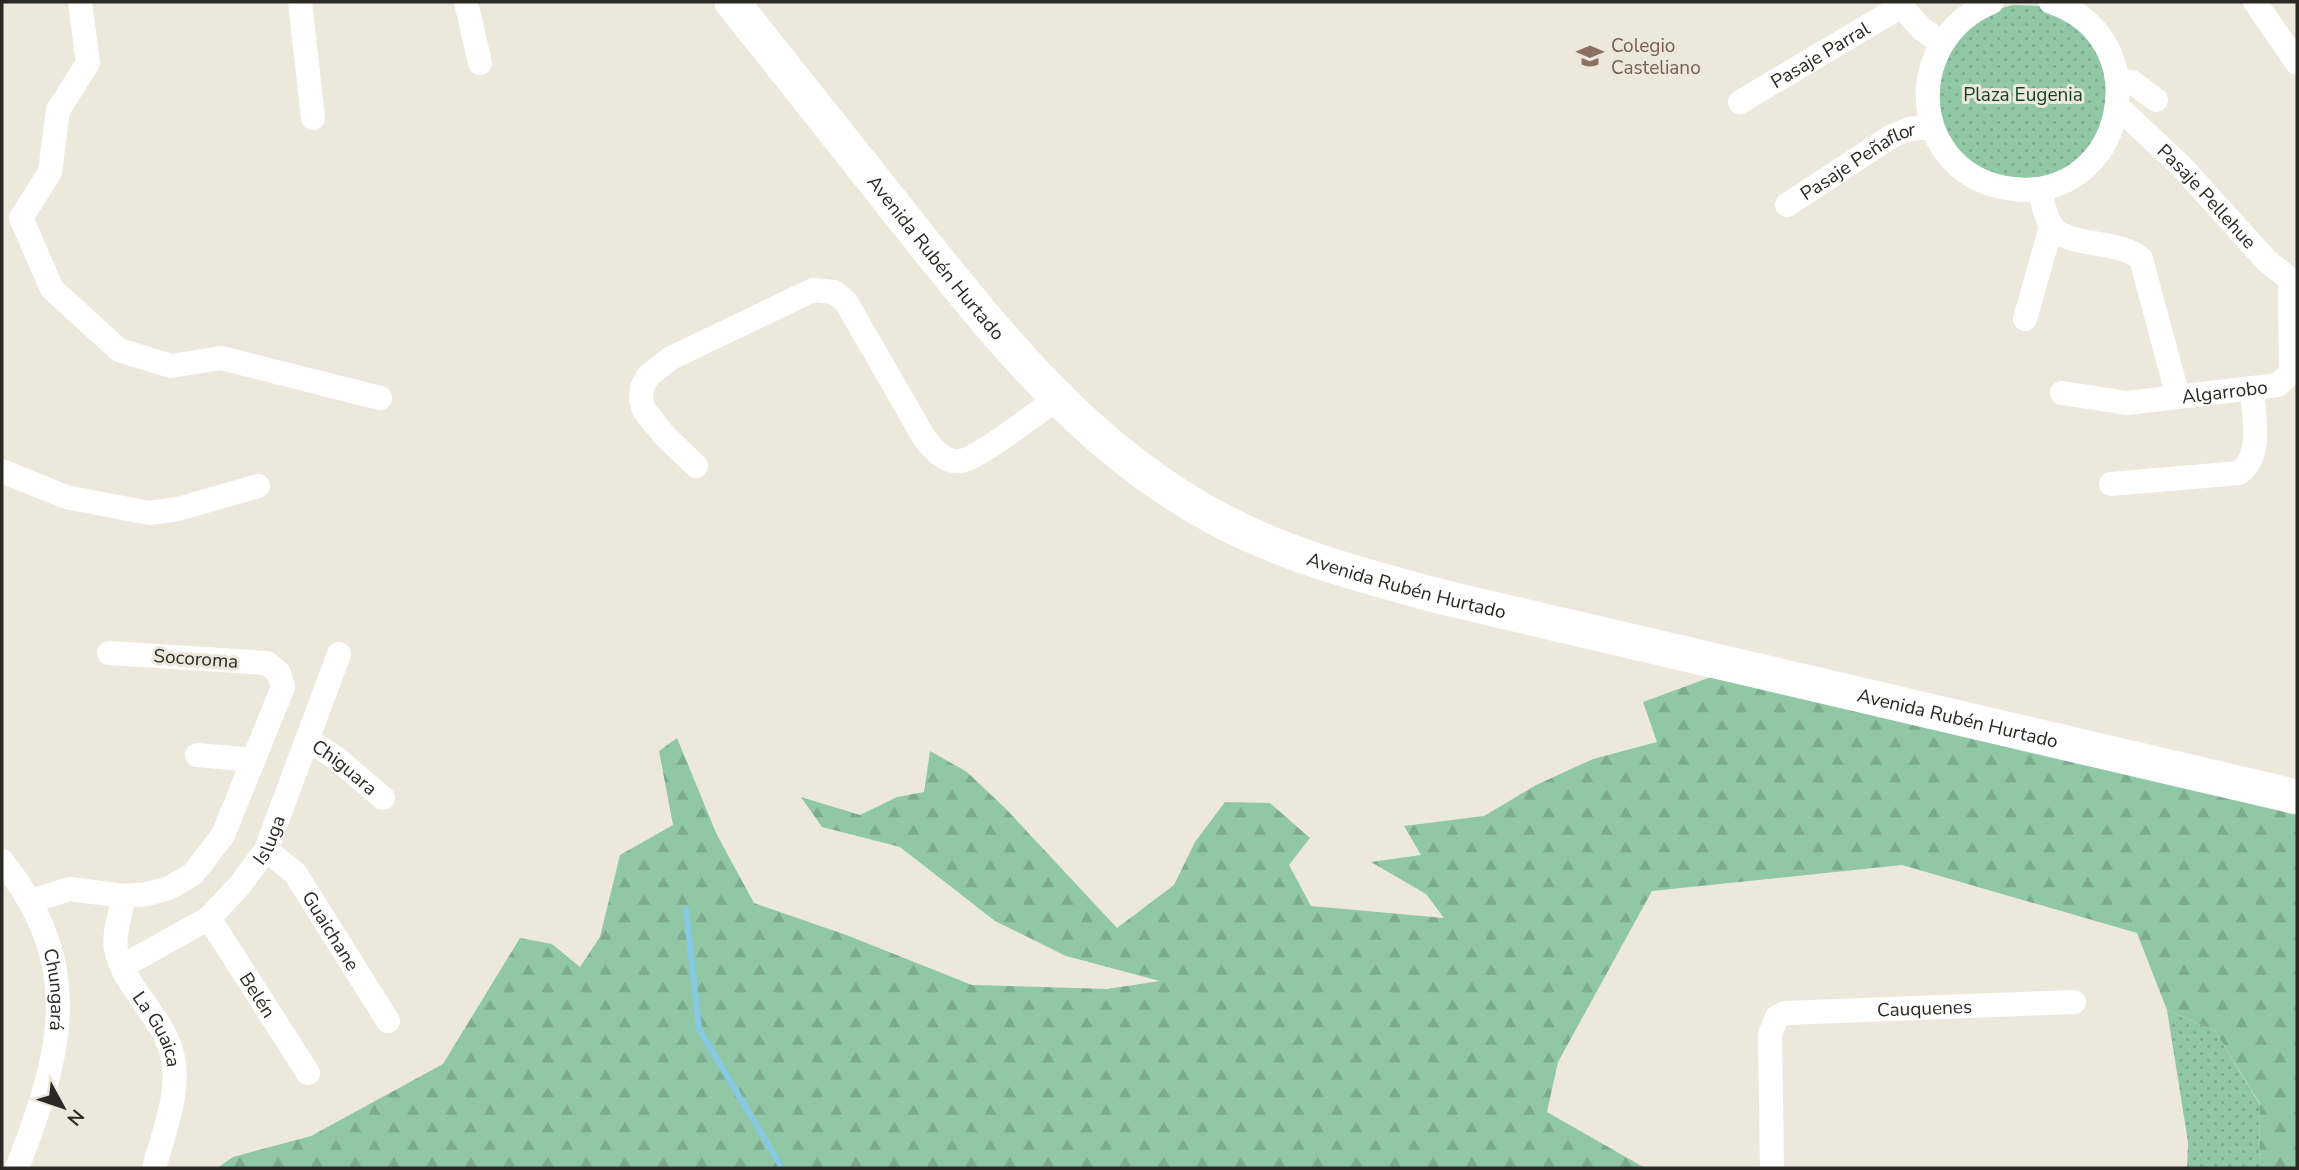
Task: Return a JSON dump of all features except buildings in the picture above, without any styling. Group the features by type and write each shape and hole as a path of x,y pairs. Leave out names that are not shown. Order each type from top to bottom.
{"highway":[{"name":"Avenida Rubén Hurtado","path":"732,2 973,305 1056,399 1107,443 1179,496 1255,538 1314,561 1442,597 2297,797"},
{"name":"Avenida Rubén Hurtado","path":"759,2 984,286 1047,359 1121,427 1152,451 1203,484 1262,516 1325,541 1426,569 2297,774"}],"street":[{"path":"80,2 88,63 58,110 50,172 21,218 52,289 119,350 171,366 220,358 380,398"},
{"path":"300,2 313,118"},
{"path":"466,2 480,63"},
{"path":"1992,2 1971,12 1941,42 1929,69 1926,98 1932,127 1946,152 1967,173 1990,184 2014,190 2039,189 2067,179 2091,161 2109,136 2118,107 2119,81 2109,51 2091,25 2060,3"},
{"path":"2255,2 2289,31 2297,63"},
{"path":"1899,5 1922,30 1941,42"},
{"name":"Pasaje Parral","path":"1740,102 1899,5"},
{"path":"2119,81 2132,82 2156,100"},
{"name":"Pasaje Pellehue","path":"2118,107 2182,167 2267,261 2296,282"},
{"name":"Pasaje Peñaflor","path":"1787,205 1892,136 1932,127"},
{"path":"2025,318 2052,227 2039,189"},
{"path":"2052,227 2082,240 2134,252 2141,259 2178,397"},
{"name":"Algarrobo","path":"2062,393 2127,403 2278,385 2291,372 2290,290 2296,282"},
{"path":"696,466 664,435 645,410 640,400 642,387 648,376 671,358 813,290 834,292 846,302 925,439 940,455 950,460 971,458 1056,399"},
{"path":"2111,484 2239,473 2250,463 2255,449 2252,388"},
{"path":"2,471 66,497 149,513 178,509 258,486"},
{"name":"Socoroma","path":"109,653 267,663 279,673 283,687 254,760"},
{"name":"Isluga","path":"123,966 209,918 240,885 266,850 339,654"},
{"name":"Chiguara","path":"307,739 336,758 383,798"},
{"path":"31,901 70,889 124,896 148,894 169,888 200,867 223,835 254,760 197,755"},
{"name":"Guaichane","path":"266,850 295,873 388,1021"},
{"name":"Chungará","path":"2,861 31,901 56,976 58,1040 49,1080 17,1168"},
{"name":"La Guaica","path":"124,896 116,949 123,966 155,1017 174,1060 173,1093 154,1168"},
{"name":"Belén","path":"209,918 309,1073"},
{"name":"Cauquenes","path":"1772,1168 1770,1034 1777,1017 1793,1010 2074,1002"}],"green space":[{"name":"Plaza Eugenia","path":"2013,5 2043,6 2071,18 2107,63 2108,122 2073,167 2019,183 1966,162 1936,114 1943,55 1984,13"},
{"path":"1711,677 2297,814 2297,1168 2259,1168 2260,1104 2215,1031 2167,1010 2137,933 1902,865 1652,891 1558,1062 1547,1112 1645,1168 217,1168 233,1157 311,1136 443,1064 520,938 552,944 580,967 600,937 620,855 673,825 659,751 677,738 717,835 754,903 849,936 972,985 1107,989 1160,981 1066,956 995,921 900,847 822,827 801,797 860,815 897,797 924,792 930,751 967,772 1006,809 1117,928 1174,885 1195,842 1225,802 1270,803 1310,838 1289,865 1311,906 1444,918 1426,894 1371,862 1421,855 1404,826 1484,816 1536,785 1593,759 1657,742 1643,702"},
{"path":"2167,1010 2215,1031 2260,1105 2259,1168 2187,1168 2188,1142"}],"waterway":[{"path":"686,909 699,1029 782,1168"}],"place":[{"name":"Colegio Casteliano","path":"1590,56"}]}
